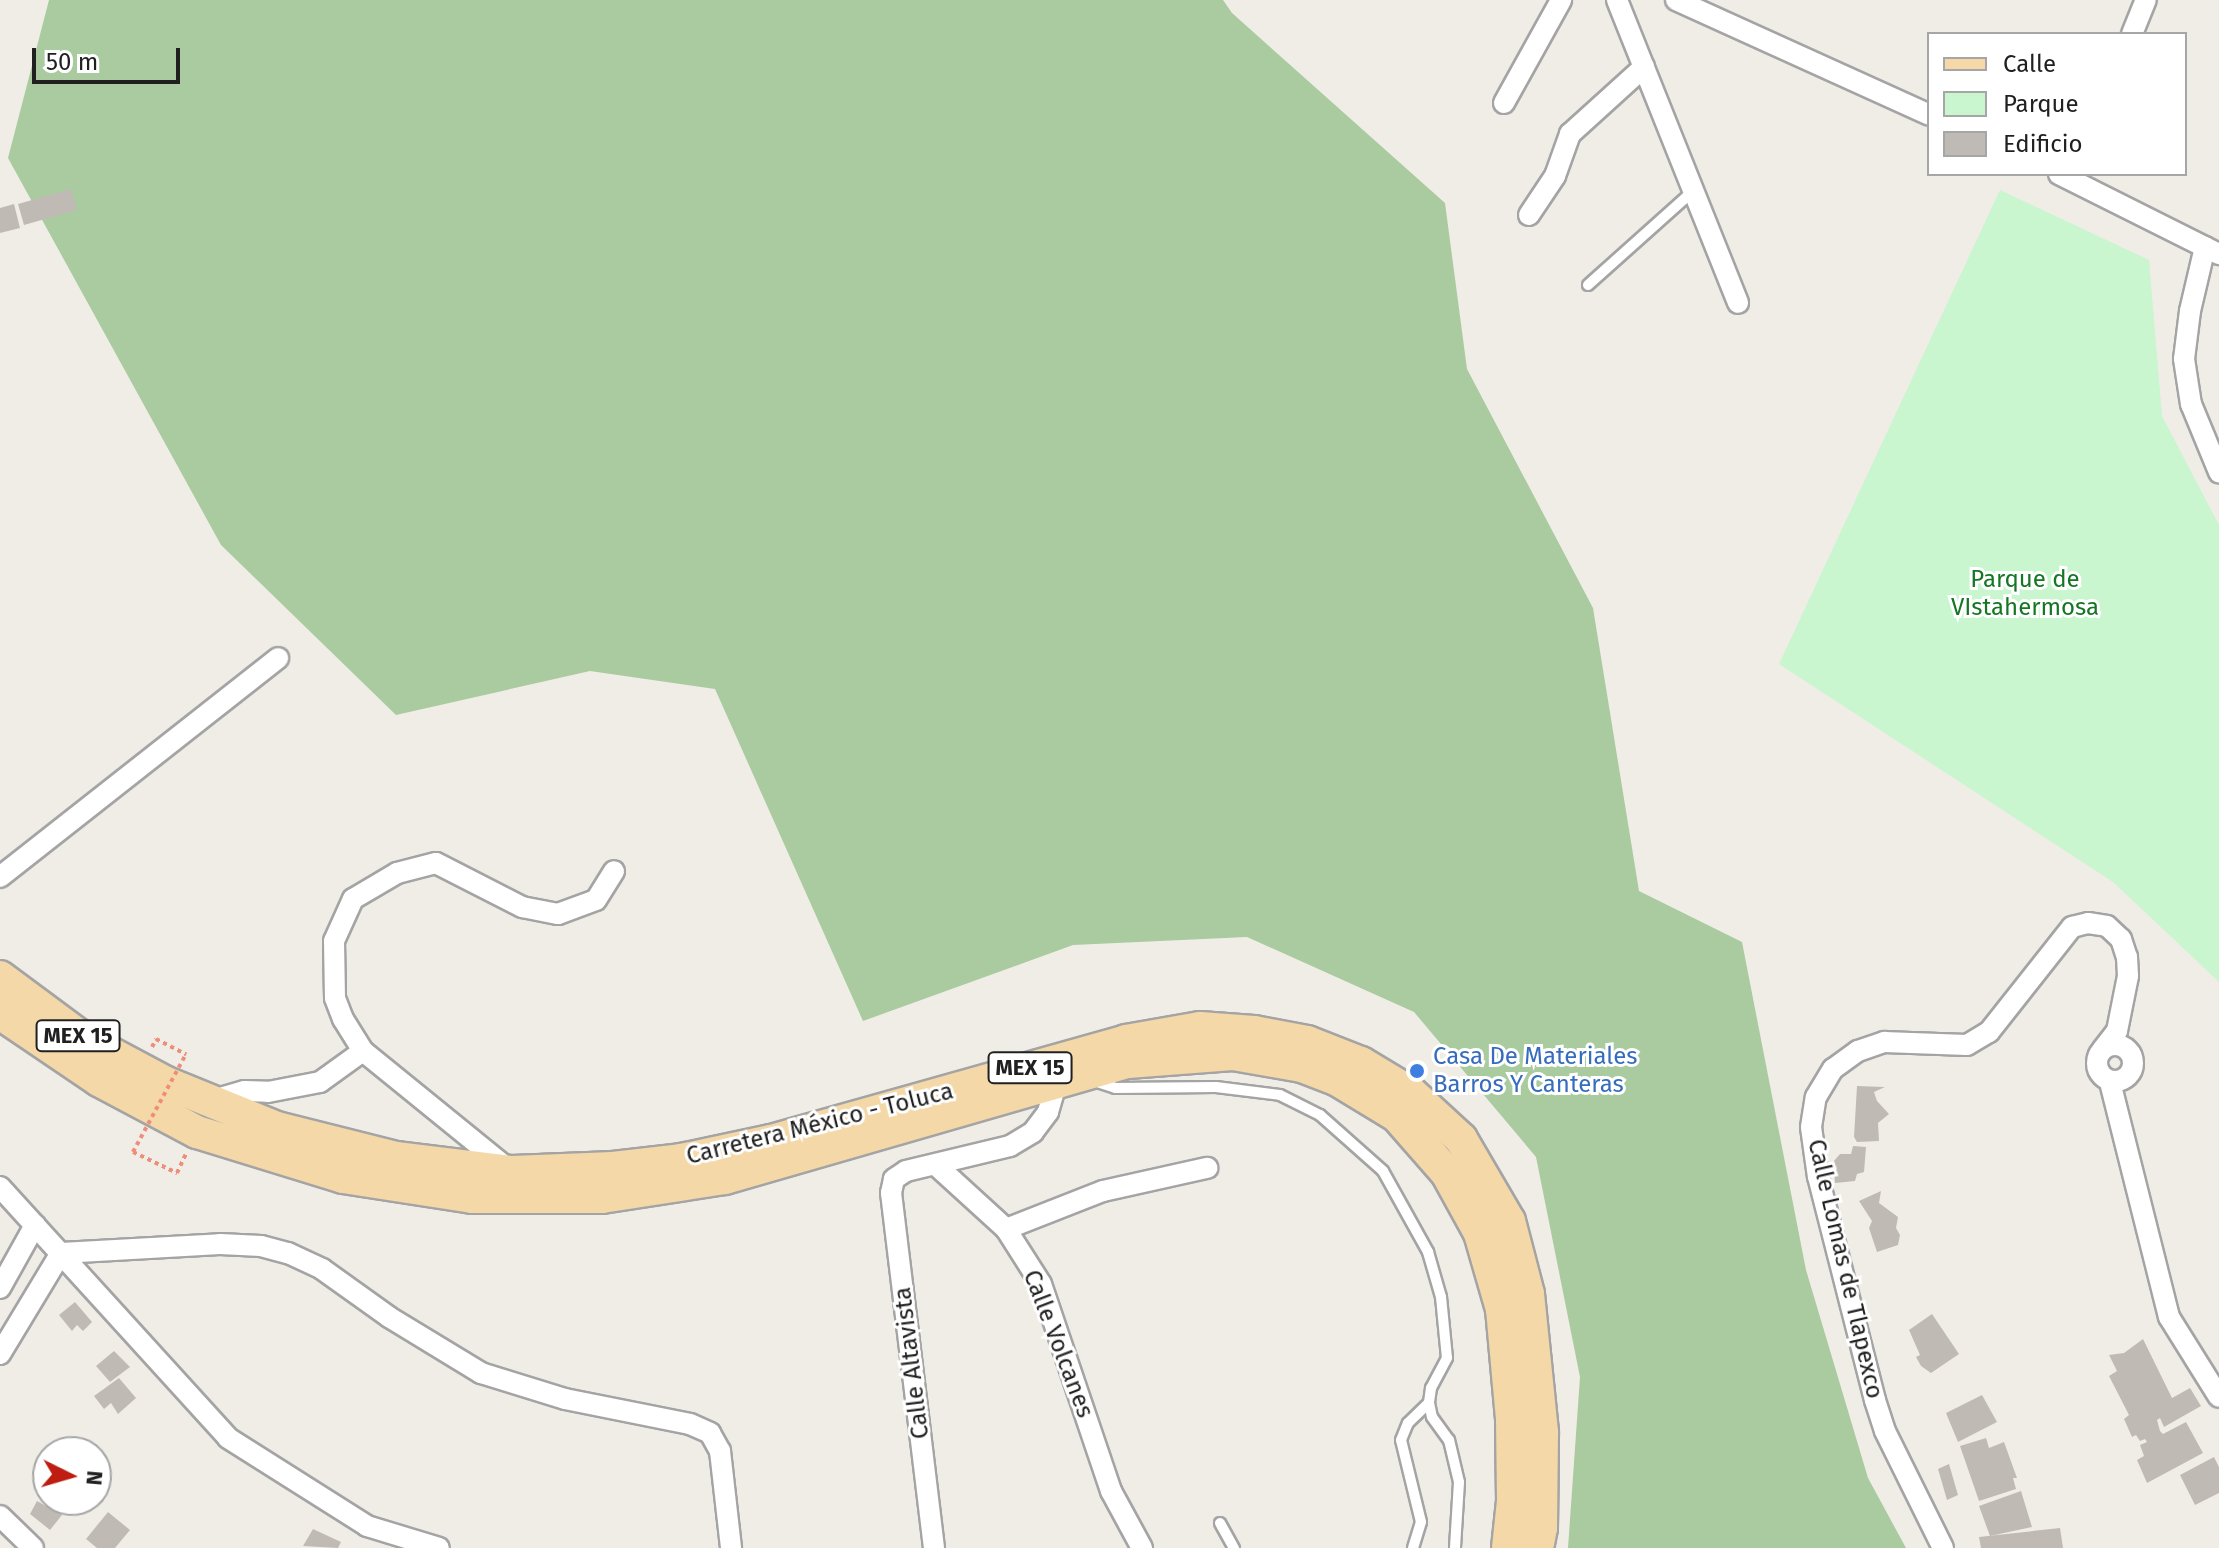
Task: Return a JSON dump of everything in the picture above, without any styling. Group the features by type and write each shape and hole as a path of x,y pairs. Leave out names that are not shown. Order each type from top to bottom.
{"main road":[{"name":"Carretera México - Toluca","path":"0,977 82,1038 164,1082 277,1128 396,1158 512,1172 613,1168 711,1154 771,1141 1126,1041 1200,1028 1254,1032 1307,1042 1361,1063 1411,1093 1461,1139 1509,1221 1528,1294 1542,1433 1541,1528 1537,1548"},
{"name":"Carretera México - Toluca","path":"0,1013 99,1080 197,1132 343,1177 472,1197 544,1200 670,1189 788,1163 1066,1080 1166,1057 1233,1054 1268,1057 1314,1071 1366,1095 1397,1116 1447,1173 1480,1233 1502,1309 1514,1463 1508,1548"}],"street":[{"path":"1504,103 1561,0"},
{"path":"1617,0 1738,303"},
{"path":"1676,0 1927,114"},
{"path":"2133,32 2146,0"},
{"path":"1529,215 1555,176 1570,134 1644,67"},
{"path":"2067,176 2212,251 2190,311 2184,359 2191,404 2219,472"},
{"path":"0,877 278,658"},
{"path":"512,1172 363,1051 343,1019 335,998 334,941 353,899 397,873 436,863 522,907 558,914 596,900 614,871"},
{"name":"Calle Lomas de Tlapexco","path":"1943,1548 1885,1431 1875,1400 1818,1177 1811,1127 1816,1097 1833,1069 1858,1051 1884,1042 1967,1045 1989,1032 2072,927 2088,923 2107,926 2121,939 2127,957 2128,976 2117,1031 2102,1050"},
{"path":"2110,1082 2123,1080 2132,1071 2133,1059 2126,1048 2114,1044 2102,1050 2097,1066 2100,1074 2110,1082 2169,1317 2219,1397"},
{"path":"213,1100 245,1091 268,1092 320,1082 363,1051"},
{"path":"937,1166 1010,1146 1033,1132 1066,1080"},
{"name":"Calle Altavista","path":"934,1548 891,1193 894,1179 906,1171 937,1166"},
{"name":"Calle Volcanes","path":"937,1166 1006,1229 1041,1284 1111,1491 1142,1548"},
{"path":"1006,1229 1103,1191 1207,1168"},
{"path":"0,1187 228,1438 367,1526 439,1548"},
{"path":"0,1288 35,1225"},
{"path":"61,1253 220,1244 261,1246 288,1253 322,1269 389,1317 481,1373 565,1399 690,1424 710,1433 720,1451 731,1548"},
{"path":"0,1354 61,1253"},
{"path":"0,1516 33,1548"}],"lane":[{"path":"1588,285 1693,191"},
{"path":"1066,1080 1115,1088 1216,1087 1280,1095 1320,1115 1353,1140 1383,1171 1428,1252 1441,1297 1447,1358 1431,1388 1429,1403 1432,1417 1449,1440 1459,1482 1455,1548"},
{"path":"1413,1548 1421,1522 1401,1440 1408,1423 1429,1403"},
{"path":"1220,1523 1234,1548"}],"path":[{"path":"156,1039 186,1054 133,1152 177,1173"}],"green space":[{"path":"49,0 1223,0 1232,13 1445,203 1467,369 1593,608 1639,891 1742,942 1806,1270 1868,1478 1906,1548 1568,1548 1580,1377 1536,1157 1414,1012 1247,937 1073,945 863,1021 715,689 590,671 396,715 221,545 8,158"},
{"name":"Parque de VIstahermosa","path":"2000,190 2149,260 2162,416 2219,525 2219,982 2113,882 1779,664"}],"building":[{"path":"71,189 77,210 24,225 18,204"},
{"path":"14,204 20,228 0,233 0,208"},
{"path":"1857,1086 1885,1087 1874,1092 1877,1101 1889,1114 1878,1123 1879,1141 1857,1142 1854,1137"},
{"path":"1853,1146 1866,1147 1864,1172 1857,1174 1855,1181 1835,1183 1833,1162 1840,1154 1851,1154"},
{"path":"1881,1191 1879,1203 1898,1217 1896,1228 1900,1235 1898,1245 1877,1252 1869,1228 1872,1221 1859,1201"},
{"path":"75,1302 92,1322 83,1331 77,1325 72,1331 59,1315"},
{"path":"1932,1314 1959,1354 1931,1373 1921,1366 1916,1357 1920,1355 1909,1330"},
{"path":"2143,1339 2172,1398 2190,1388 2201,1406 2164,1427 2160,1418 2157,1420 2160,1431 2163,1434 2186,1422 2203,1453 2147,1483 2137,1460 2144,1456 2140,1445 2147,1442 2145,1439 2140,1441 2136,1435 2132,1437 2124,1419 2129,1415 2109,1376 2117,1371 2109,1355 2124,1353"},
{"path":"114,1351 130,1367 110,1382 96,1366"},
{"path":"119,1378 136,1398 118,1414 111,1403 104,1409 94,1396"},
{"path":"1982,1395 1997,1422 1958,1442 1946,1413"},
{"path":"1986,1438 1989,1448 2004,1442 2017,1478 2013,1478 2016,1489 1979,1501 1960,1446"},
{"path":"2214,1457 2219,1467 2219,1493 2195,1505 2180,1475"},
{"path":"1949,1464 1958,1495 1947,1500 1938,1469"},
{"path":"2021,1491 2032,1527 1990,1536 1979,1506"},
{"path":"112,1515 130,1530 115,1548 97,1548 86,1539 105,1516"},
{"path":"32,1516 61,1516 50,1530"},
{"path":"2060,1528 2063,1548 1981,1548 1979,1537"},
{"path":"313,1529 341,1542 338,1548 303,1546"}],"place":[{"name":"Casa De Materiales Barros Y Canteras","path":"1417,1071"}]}
